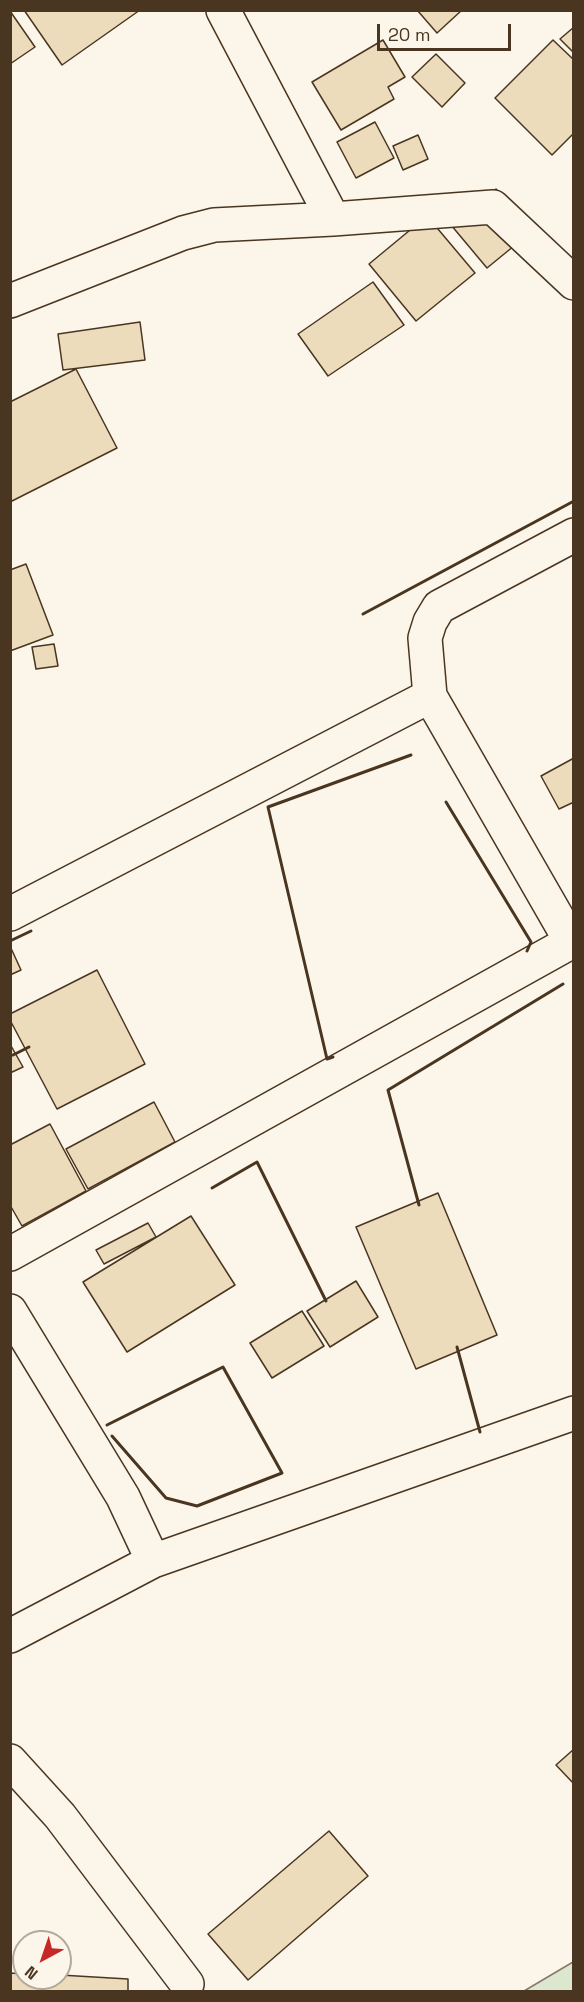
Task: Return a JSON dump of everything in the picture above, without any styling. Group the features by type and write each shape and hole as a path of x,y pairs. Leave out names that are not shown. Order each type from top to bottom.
{"street":[{"path":"223,10 333,219"},
{"path":"10,301 172,237 214,225 493,207 573,283"},
{"path":"10,1254 569,943 569,938 430,696 425,638 430,622 439,607 573,535"},
{"path":"10,914 430,696"},
{"path":"10,1311 123,1497 153,1561"},
{"path":"10,1636 153,1561 573,1413"},
{"path":"10,1761 60,1816 187,1984"}],"green space":[{"path":"573,1962 573,1991 524,1991"}],"building":[{"path":"24,10 140,10 62,65"},
{"path":"417,10 462,10 437,33"},
{"path":"10,11 35,47 10,64"},
{"path":"574,27 574,53 560,39"},
{"path":"383,40 405,77 388,87 394,99 341,130 312,82"},
{"path":"553,40 574,60 574,133 552,155 495,98"},
{"path":"436,54 465,83 442,107 412,77"},
{"path":"375,122 394,158 356,178 337,142"},
{"path":"418,135 428,159 403,170 393,146"},
{"path":"496,189 531,232 487,268 451,225"},
{"path":"427,216 475,273 416,321 369,264"},
{"path":"373,282 404,325 328,376 298,334"},
{"path":"140,322 145,360 63,370 58,334"},
{"path":"76,369 117,448 10,502 10,402"},
{"path":"26,564 53,635 10,651 10,570"},
{"path":"54,644 58,666 36,669 32,647"},
{"path":"574,758 574,802 559,809 541,776"},
{"path":"10,946 21,970 10,975"},
{"path":"97,970 145,1064 57,1109 10,1020 10,1014"},
{"path":"10,1044 23,1067 10,1073"},
{"path":"154,1102 175,1142 88,1189 66,1149"},
{"path":"50,1124 86,1191 22,1226 10,1205 10,1145"},
{"path":"438,1193 497,1335 416,1369 356,1227"},
{"path":"191,1216 235,1285 127,1352 83,1282"},
{"path":"148,1223 156,1237 104,1264 96,1250"},
{"path":"356,1281 378,1317 330,1347 307,1311"},
{"path":"302,1311 324,1346 272,1378 250,1343"},
{"path":"574,1749 574,1784 556,1765"},
{"path":"329,1831 368,1876 248,1980 208,1934"},
{"path":"10,1973 12,1973 12,1990 72,1990 72,1976 128,1979 128,1992 10,1992"}],"wall":[{"path":"363,614 574,501"},
{"path":"333,1057 327,1059 268,807 411,755"},
{"path":"446,802 531,942 527,951"},
{"path":"10,941 31,931"},
{"path":"419,1205 388,1090 563,984"},
{"path":"13,1055 29,1047"},
{"path":"212,1188 257,1162 326,1301"},
{"path":"457,1347 480,1432"},
{"path":"107,1425 223,1367 282,1473 197,1506 166,1498 112,1436"}]}
